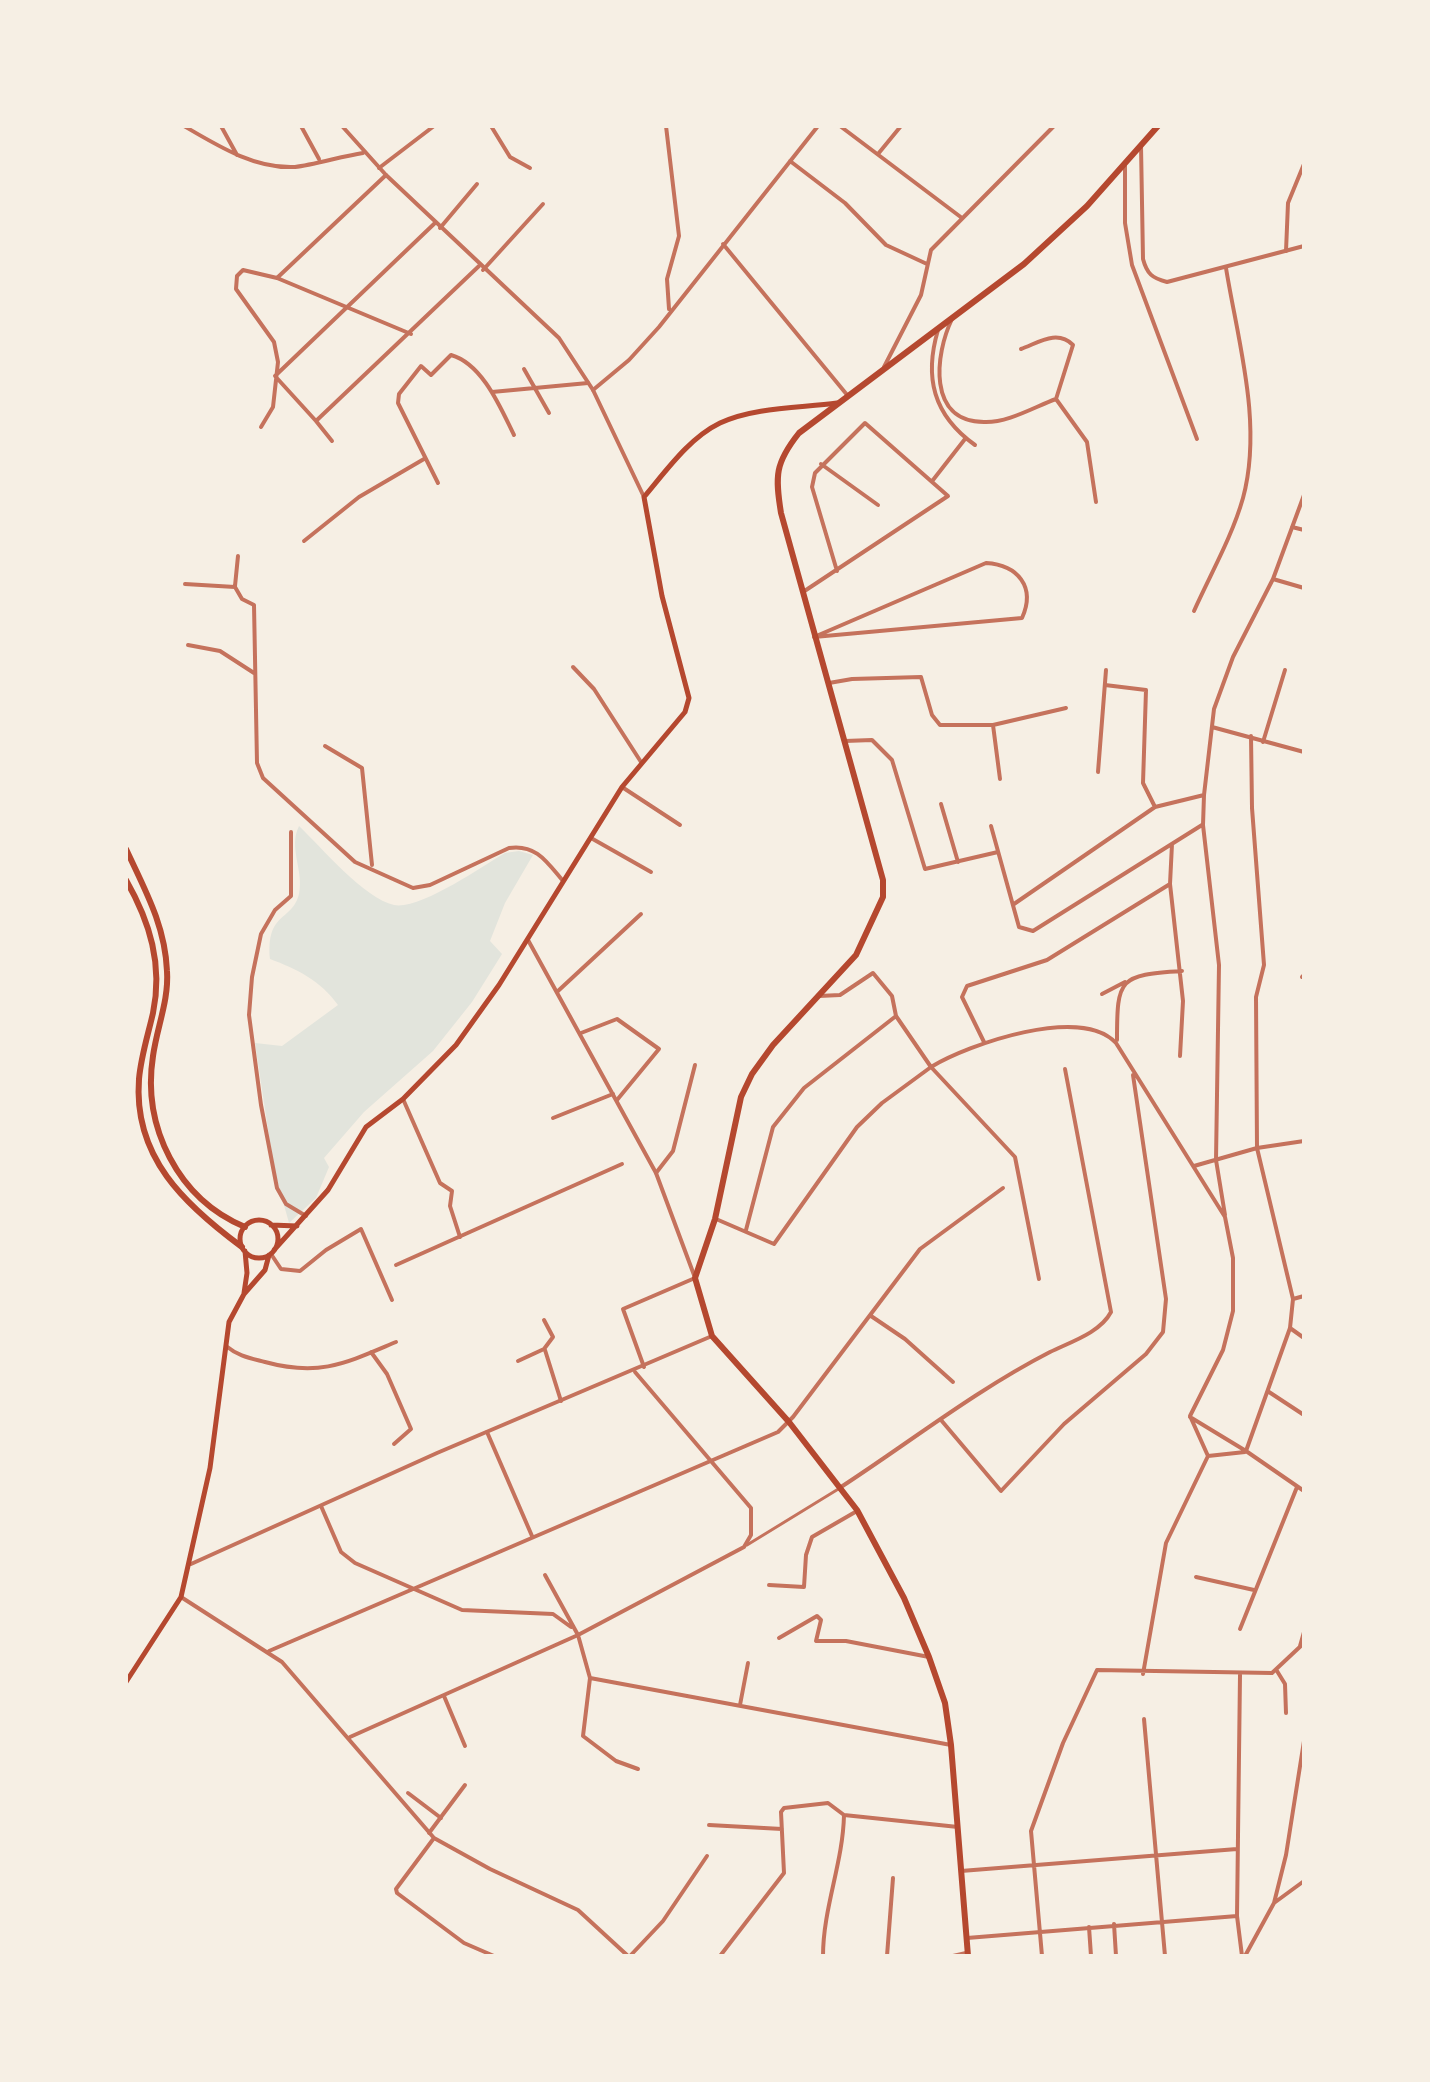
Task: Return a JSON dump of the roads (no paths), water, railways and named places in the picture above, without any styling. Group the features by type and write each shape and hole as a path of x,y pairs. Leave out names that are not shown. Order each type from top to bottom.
{"main road":[{"path":"968,1954 951,1745 945,1703 929,1657 904,1598 857,1510 789,1422 712,1336 695,1278 715,1219 741,1097 752,1074 773,1045 856,955 883,897 883,880 814,637 781,513 777,484 780,456 799,433 1024,264 1087,206 1158,126"},
{"path":"126,880 146,918 157,964 155,1000 139,1080 141,1110 148,1139 160,1167 186,1203 254,1257 271,1253 298,1226 338,1176 366,1127 403,1099 463,1035 499,985 622,787 641,762 678,724 689,698 662,596 644,497 680,455 721,423 770,411 838,403"},
{"path":"126,849 157,914 166,954 167,993 152,1057 151,1083 160,1137 172,1163 193,1192 223,1217 245,1227"},
{"path":"244,1294 247,1273 240,1236 245,1227 254,1221 298,1226"},
{"path":"126,1682 181,1597 191,1564 217,1425 229,1322 244,1294 262,1274 277,1234 271,1225"}],"street":[{"path":"184,126 237,155 278,167 299,167 363,153"},
{"path":"221,126 237,155"},
{"path":"301,126 320,160"},
{"path":"342,126 363,153 481,268 548,326 593,390 644,497"},
{"path":"379,168 434,126"},
{"path":"491,126 510,157 530,168"},
{"path":"666,126 679,236 667,279 669,312"},
{"path":"593,390 629,360 818,126"},
{"path":"840,126 962,218"},
{"path":"878,154 901,126"},
{"path":"881,371 906,329 921,295 931,250 1054,126"},
{"path":"1141,146 1141,241 1146,271 1154,279 1167,282 1304,246"},
{"path":"790,161 845,203 886,245 928,265"},
{"path":"1125,164 1125,223 1132,265 1197,439"},
{"path":"1286,251 1288,203 1304,164"},
{"path":"277,278 386,175"},
{"path":"440,228 477,184"},
{"path":"316,421 481,268 543,204"},
{"path":"275,376 435,223"},
{"path":"723,244 848,396"},
{"path":"1194,611 1242,501 1248,476 1248,403 1226,268"},
{"path":"261,427 273,407 278,362 271,333 234,282 243,270 277,278 411,334"},
{"path":"952,319 940,344 939,382 955,412 969,420 998,421 1056,399"},
{"path":"938,330 930,357 934,395 944,414 965,439 975,445"},
{"path":"1021,349 1053,337 1061,337 1073,345 1056,399"},
{"path":"438,483 398,399 421,366 431,375 447,358 456,356 492,392 514,435"},
{"path":"524,369 549,413"},
{"path":"275,376 332,441"},
{"path":"492,392 588,383"},
{"path":"1056,399 1087,442 1096,502"},
{"path":"803,592 837,571 948,496 865,423 820,464 812,487 837,571"},
{"path":"933,480 965,439"},
{"path":"304,541 359,497 425,459"},
{"path":"820,464 878,505"},
{"path":"1190,1416 1223,1350 1233,1311 1233,1258 1216,1160 1219,965 1203,825 1214,709 1233,657 1273,579 1304,495"},
{"path":"1292,527 1304,530"},
{"path":"238,556 235,587 242,599 254,605 255,753 263,778 345,854 413,888 430,885 509,848 521,846 537,852 564,882"},
{"path":"986,563 1004,565 1018,573 1027,590 1028,605 1022,618 814,637 986,563"},
{"path":"1273,579 1304,588"},
{"path":"185,584 235,587"},
{"path":"188,645 220,651 254,673"},
{"path":"573,667 594,689 641,762"},
{"path":"1098,772 1106,670"},
{"path":"1263,742 1285,670"},
{"path":"827,684 852,679 921,677 932,715 940,725 993,725 1066,708"},
{"path":"1105,685 1146,690 1143,783 1155,807"},
{"path":"993,725 1000,779"},
{"path":"1212,727 1304,752"},
{"path":"1246,1451 1290,1328 1293,1299 1257,1148 1256,997 1264,965 1252,808 1251,736"},
{"path":"843,742 872,740 892,760 925,869 998,852"},
{"path":"325,746 362,768 372,867"},
{"path":"622,787 680,825"},
{"path":"1014,904 1155,807 1204,795"},
{"path":"941,804 958,862"},
{"path":"991,826 1019,927 1033,931 1203,825"},
{"path":"291,832 291,896 275,910 261,934 252,977 249,1015 261,1105 277,1188 286,1204 306,1216"},
{"path":"591,838 651,872"},
{"path":"1172,844 1170,884 1182,971 1180,1056"},
{"path":"984,1042 962,997 967,986 1047,960 1170,884"},
{"path":"558,991 641,914"},
{"path":"526,937 656,1173 695,1278 623,1309 644,1367"},
{"path":"1102,994 1144,974 1182,971"},
{"path":"817,995 840,995 873,973 892,996 896,1016 931,1067 1015,1157 1039,1279"},
{"path":"1116,1043 1119,994 1126,981"},
{"path":"746,1230 773,1127 804,1088 896,1016"},
{"path":"581,1033 617,1019 659,1049 617,1100"},
{"path":"715,1219 774,1244 857,1127 882,1103 931,1067 960,1049 1015,1034 1089,1028 1107,1032 1116,1043 1225,1217"},
{"path":"656,1173 673,1151 695,1065"},
{"path":"350,1737 578,1635 744,1547 841,1487 1010,1373 1106,1322 1111,1312 1065,1069"},
{"path":"941,1420 1001,1491 1064,1424 1146,1354 1163,1332 1166,1320 1164,1285 1133,1073"},
{"path":"553,1118 613,1094"},
{"path":"403,1099 440,1183 452,1191 450,1206 460,1237"},
{"path":"1194,1166 1257,1148 1304,1141"},
{"path":"396,1265 622,1164"},
{"path":"269,1651 778,1432 789,1422 931,1237 1003,1188"},
{"path":"271,1253 281,1269 300,1271 326,1250 363,1230 392,1300"},
{"path":"1293,1299 1304,1296"},
{"path":"870,1316 905,1339 953,1382"},
{"path":"518,1361 544,1349 553,1337 544,1320"},
{"path":"1290,1328 1304,1338"},
{"path":"191,1564 712,1336"},
{"path":"226,1346 236,1354 303,1371 327,1369 396,1342"},
{"path":"544,1349 561,1401"},
{"path":"371,1352 387,1374 411,1429 394,1444"},
{"path":"635,1372 751,1508 751,1535 744,1547"},
{"path":"1269,1392 1304,1415"},
{"path":"1190,1416 1304,1491"},
{"path":"1143,1674 1166,1543 1208,1456 1190,1416"},
{"path":"487,1432 532,1537"},
{"path":"1208,1456 1246,1451"},
{"path":"1240,1629 1297,1487"},
{"path":"321,1506 341,1552 347,1558 462,1610 553,1614 563,1618 578,1635"},
{"path":"769,1585 804,1587 806,1555 812,1537 857,1510"},
{"path":"545,1575 578,1635 590,1678 583,1736 616,1761 638,1769"},
{"path":"1196,1577 1254,1590"},
{"path":"181,1597 269,1651 350,1737 432,1836 490,1869 578,1910 629,1956 663,1921 707,1856"},
{"path":"779,1638 817,1616 821,1620 816,1641 846,1641 929,1657"},
{"path":"1300,1648 1304,1632"},
{"path":"1042,1956 1031,1831 1063,1743 1097,1670 1240,1675 1277,1671 1304,1643"},
{"path":"740,1705 748,1663"},
{"path":"1277,1671 1285,1684 1286,1713"},
{"path":"1240,1675 1237,1916 1243,1956"},
{"path":"590,1678 951,1745"},
{"path":"444,1696 465,1746"},
{"path":"1144,1719 1165,1956"},
{"path":"1243,1956 1274,1903 1286,1855 1304,1741"},
{"path":"465,1785 396,1889 397,1893 464,1943 494,1956"},
{"path":"408,1793 442,1819"},
{"path":"720,1956 784,1873 781,1812 791,1806 828,1803 844,1815 959,1828"},
{"path":"823,1956 833,1888 843,1851 844,1815"},
{"path":"709,1825 782,1829"},
{"path":"961,1871 1237,1849"},
{"path":"887,1956 893,1878"},
{"path":"1274,1903 1304,1881"},
{"path":"967,1938 1237,1916"},
{"path":"1114,1924 1116,1956"},
{"path":"1089,1927 1091,1956"},
{"path":"953,1956 968,1954"}]}
